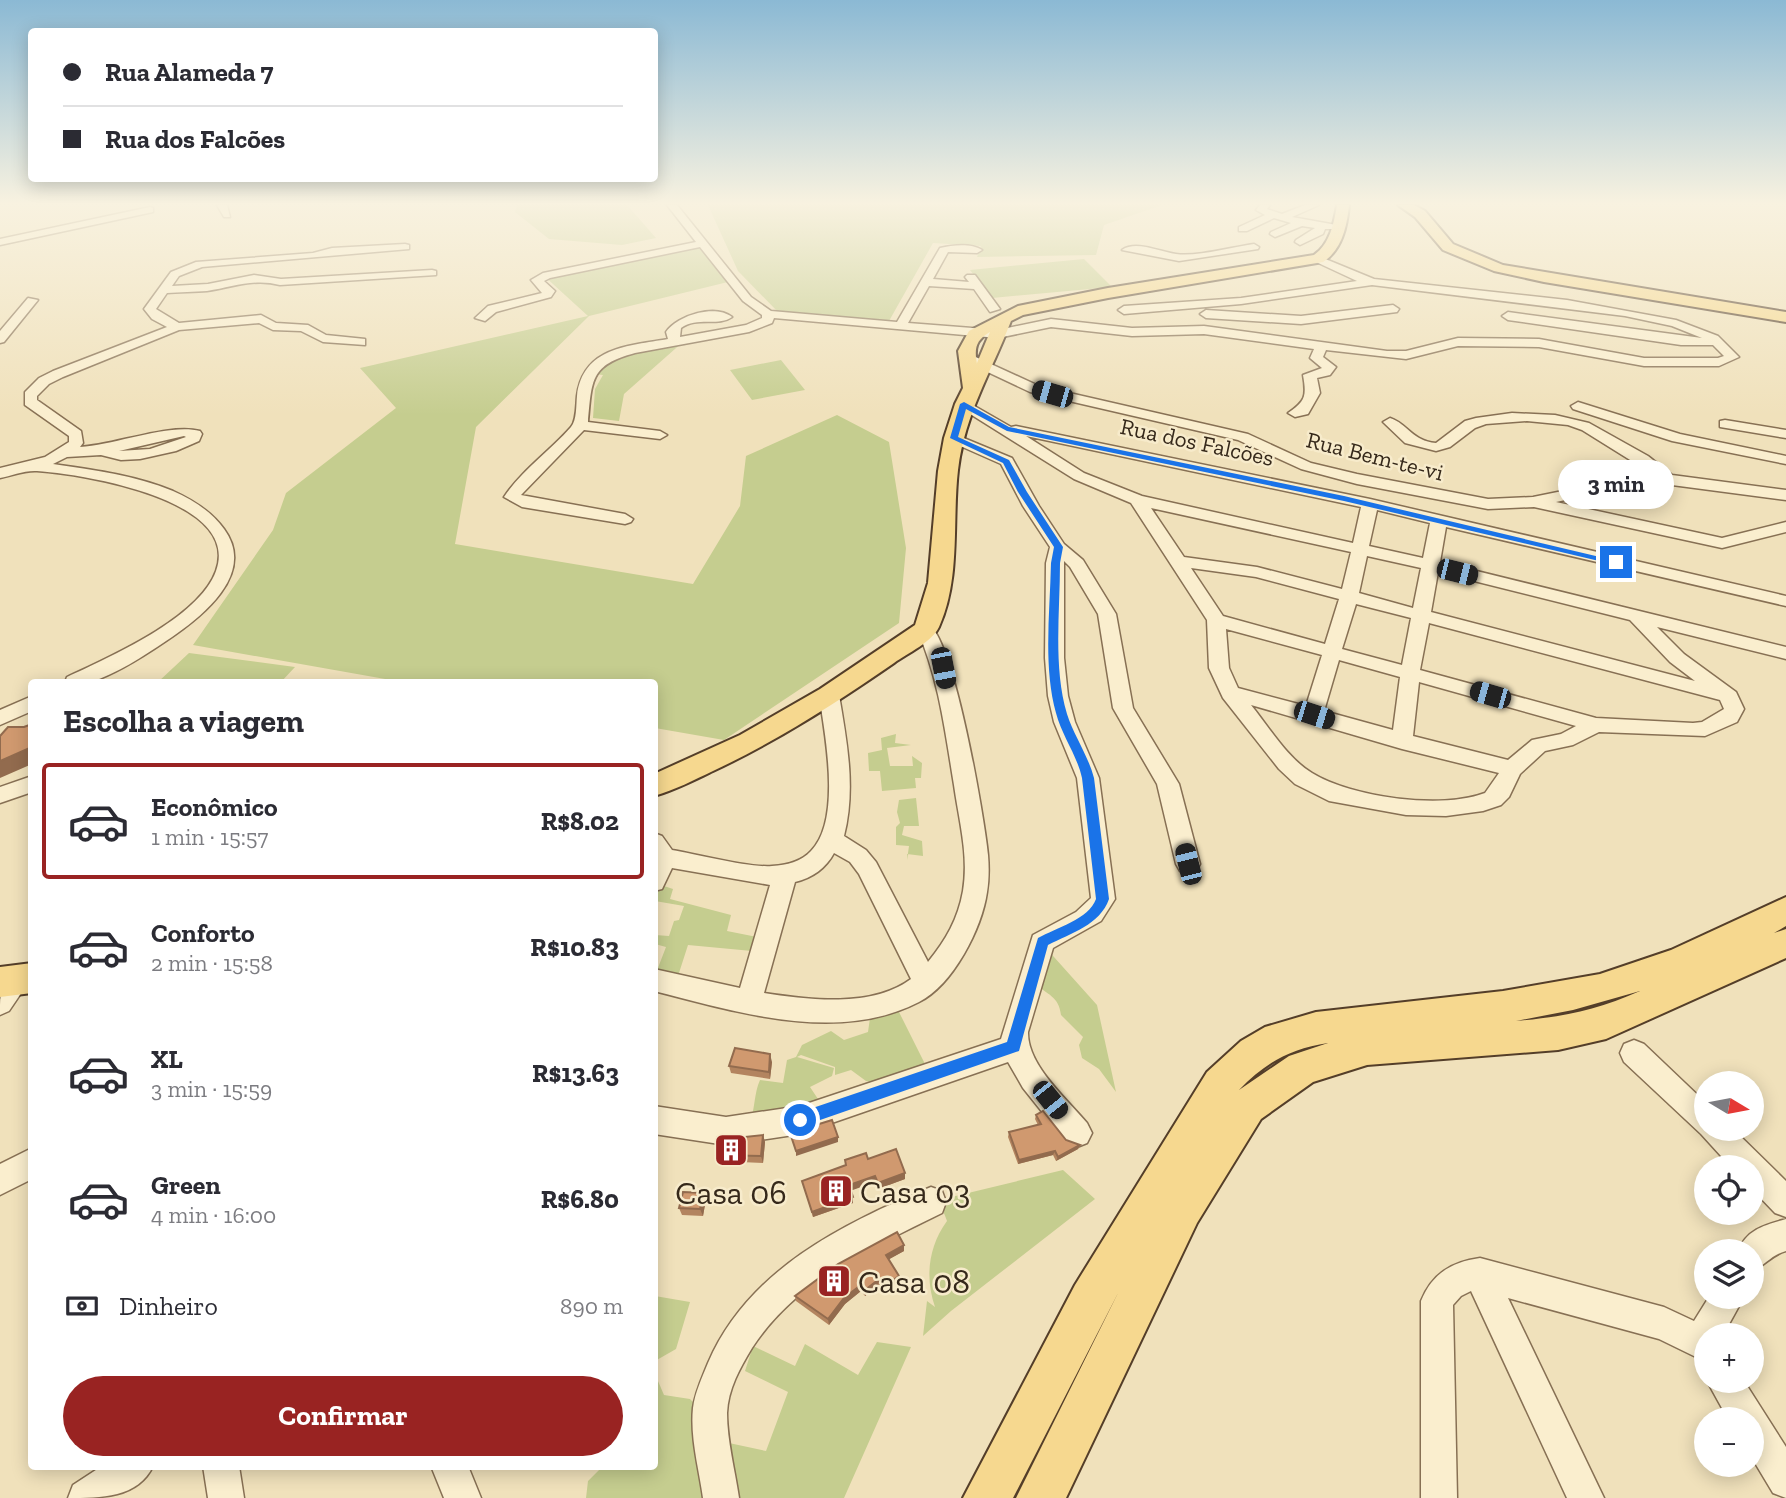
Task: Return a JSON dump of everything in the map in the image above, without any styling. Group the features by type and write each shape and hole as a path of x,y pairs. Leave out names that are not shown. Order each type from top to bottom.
{"main road":[{"path":"968,396 964,335 998,326 1028,309 1230,275"},
{"path":"1530,275 1786,315"},
{"path":"1549,275 1786,315"},
{"path":"658,784 741,747 829,695 926,629 936,604 940,583 946,489 954,438 968,396 986,363 998,326"},
{"path":"987,1498 1090,1300 1220,1084 1241,1062 1279,1038 1336,1026 1515,1007 1577,995 1670,964 1752,931 1786,911"},
{"path":"1040,1498 1183,1209 1248,1106 1302,1068 1367,1048 1558,1034 1606,1023 1786,943"}],"street":[{"path":"175,275 151,305 151,312 177,327"},
{"path":"162,290 211,286 217,290 265,288 280,282 400,275"},
{"path":"481,318 492,309 547,295 549,291 537,281 552,275"},
{"path":"727,275 751,304 768,317 964,335"},
{"path":"891,328 931,275"},
{"path":"1356,275 1373,282"},
{"path":"927,282 975,281 998,326 1023,327 1051,323 1132,332 1203,330 1398,355 1458,342 1539,342 1644,362 1719,362 1733,357 1719,342 1662,319 1522,298 1373,282 1177,308 1124,310"},
{"path":"0,339 32,300"},
{"path":"1177,308 1240,317 1301,320 1393,309"},
{"path":"1508,316 1681,341 1719,342"},
{"path":"675,341 672,332 680,321 698,317 726,317"},
{"path":"625,519 522,502 512,497 581,425 586,379 594,366 615,354 749,328 768,317"},
{"path":"0,473 37,467 66,453 76,443 76,434 30,402 30,395 35,388 58,374 177,327 261,319 273,327 304,328 323,338 362,342"},
{"path":"1295,413 1303,411 1313,393 1310,379 1314,373 1325,372 1329,367 1316,358 1321,347"},
{"name":"Rua Bem-te-vi","path":"967,357 986,363 1012,380 1035,389 1243,437 1306,466 1488,505 1533,502 1616,482 1660,466 1786,495"},
{"path":"968,396 1007,429 1079,476 1137,500 1431,565 1786,653"},
{"path":"1577,406 1696,443 1786,460"},
{"path":"1390,422 1403,437 1422,445 1436,447 1447,443 1462,429 1492,418 1513,417 1576,423 1660,466"},
{"path":"1724,424 1786,434"},
{"path":"581,425 660,435"},
{"name":"Rua dos Falcões","path":"1007,429 1370,504 1786,601"},
{"path":"66,453 102,450 184,432 195,434 194,438 184,444 134,456 102,450"},
{"path":"954,438 1007,461 1022,492 1058,547 1077,564 1107,614 1123,708 1168,784 1188,864"},
{"path":"37,467 115,478 162,492 205,515 219,531 226,545 227,560 222,577 195,610 150,643 80,679"},
{"path":"1137,500 1216,620 1219,668 1230,693 1287,764 1303,778 1338,795 1406,807 1447,808 1483,803 1493,799 1501,791 1512,769 1531,748 1566,740 1596,725"},
{"path":"1533,502 1710,541 1736,541 1786,527"},
{"path":"1314,715 1349,596 1370,504"},
{"path":"1487,532 1488,505"},
{"path":"1402,742 1410,672 1439,521"},
{"path":"1058,547 1055,563 1056,683 1062,715 1084,762 1088,778 1103,899 1099,909 1086,919 1042,942 1015,1032 1014,1047 1037,1084 1077,1133"},
{"path":"1178,561 1257,572 1729,697"},
{"path":"1216,620 1596,725 1693,730 1704,729 1730,717 1734,709 1729,697 1677,658 1637,617"},
{"path":"658,980 749,1001 810,1010 847,1010 909,995 926,982 957,945 974,902 977,865 943,668 926,629"},
{"path":"1230,693 1402,742 1512,769"},
{"path":"660,850 784,877 811,866 824,854 831,840 840,788 829,695"},
{"path":"0,718 28,705"},
{"path":"0,795 28,785"},
{"path":"831,840 858,856 868,869 905,946 926,982"},
{"path":"749,1001 784,877"},
{"path":"658,1121 726,1130 759,1128 800,1120 1014,1047"},
{"path":"1634,1053 1694,1110"},
{"path":"1725,1141 1786,1202"},
{"path":"0,1180 28,1165"},
{"path":"721,1498 710,1410 722,1368 751,1317 785,1282 818,1258 931,1202"},
{"path":"1764,1241 1786,1235"},
{"path":"1439,1498 1437,1301 1447,1286 1461,1276 1480,1275 1664,1324 1694,1342"},
{"path":"1480,1275 1586,1498"},
{"path":"1764,1444 1786,1480"},
{"path":"86,1498 129,1470"},
{"path":"222,1470 226,1498"},
{"path":"451,1470 463,1498"}],"green space":[{"path":"543,275 726,275 732,281 589,316 476,427 455,544 693,584 740,506 746,456 837,415 889,442 906,548 899,623 724,740 658,729 658,679 385,679 193,645 273,530 286,493 396,408 360,368 588,316"},
{"path":"742,275 915,275 889,321 777,311"},
{"path":"974,275 1100,275 1112,287 992,298"},
{"path":"684,341 624,394 619,421 593,418 595,389 603,375 594,374 625,357"},
{"path":"781,360 805,390 752,400 730,370"},
{"path":"189,653 295,667 284,679 161,679"},
{"path":"896,734 895,743 911,745 887,748 890,766 913,766 912,756 922,763 921,778 915,778 916,788 882,791 880,771 869,771 868,753 882,750 881,738"},
{"path":"916,798 919,826 904,826 902,835 922,841 923,856 908,854 909,846 896,845 896,827 900,823 897,812 899,800"},
{"path":"658,886 673,889 670,899 731,915 727,931 757,937 752,951 688,945 678,976 658,973 666,947 658,945 658,935 669,936 674,921 679,920 684,906 658,902"},
{"path":"1045,947 1097,1005 1116,1092 1099,1069 1082,1058 1079,1045 1083,1037 1061,1015 1055,1000 1035,983"},
{"path":"897,1008 925,1064 877,1083 866,1081 851,1070 835,1075 835,1067 801,1055 797,1057 834,1068 832,1076 810,1087 818,1099 806,1106 750,1123 760,1080 783,1083 787,1060 796,1057 802,1045 831,1031 844,1040 868,1032 870,1018"},
{"path":"1063,1170 1095,1199 951,1311 923,1336 927,1301 935,1307 929,1274 932,1252 947,1221 939,1200"},
{"path":"658,1297 690,1302 676,1349 658,1359"},
{"path":"877,1342 911,1347 844,1498 731,1498 729,1443 766,1451 788,1392 745,1371 753,1346 795,1366 805,1344 858,1375"},
{"path":"658,1381 664,1395 690,1399 706,1416 715,1498 586,1498 588,1481 599,1470 658,1470"}],"building":[{"path":"28,726 28,749 0,761 0,736 8,727"},
{"path":"735,1048 770,1054 769,1072 729,1066"},
{"path":"1043,1111 1066,1140 1080,1145 1058,1157 1055,1151 1019,1160 1009,1132 1041,1124 1036,1115"},
{"path":"832,1120 838,1137 796,1151 790,1133"},
{"path":"763,1135 761,1156 716,1155 717,1140"},
{"path":"896,1149 905,1173 878,1183 875,1176 849,1185 853,1197 812,1212 802,1181 846,1165 845,1160 866,1153 868,1159"},
{"path":"683,1192 704,1193 700,1209 679,1208"},
{"path":"897,1232 904,1245 886,1255 899,1276 882,1288 878,1280 865,1290 861,1285 844,1298 828,1319 795,1296 838,1264"}],"place":[{"name":"Casa 06","path":"731,1150"},
{"name":"Casa 03","path":"836,1191"},
{"name":"Casa 08","path":"834,1281"}],"route":[{"path":"800,1120 1014,1047 1015,1032 1042,942 1086,919 1099,909 1103,899 1088,778 1079,749 1062,715 1056,683 1055,563 1058,547 1022,492 1007,461 954,438 964,404 1007,429 1344,498 1616,562"}]}
